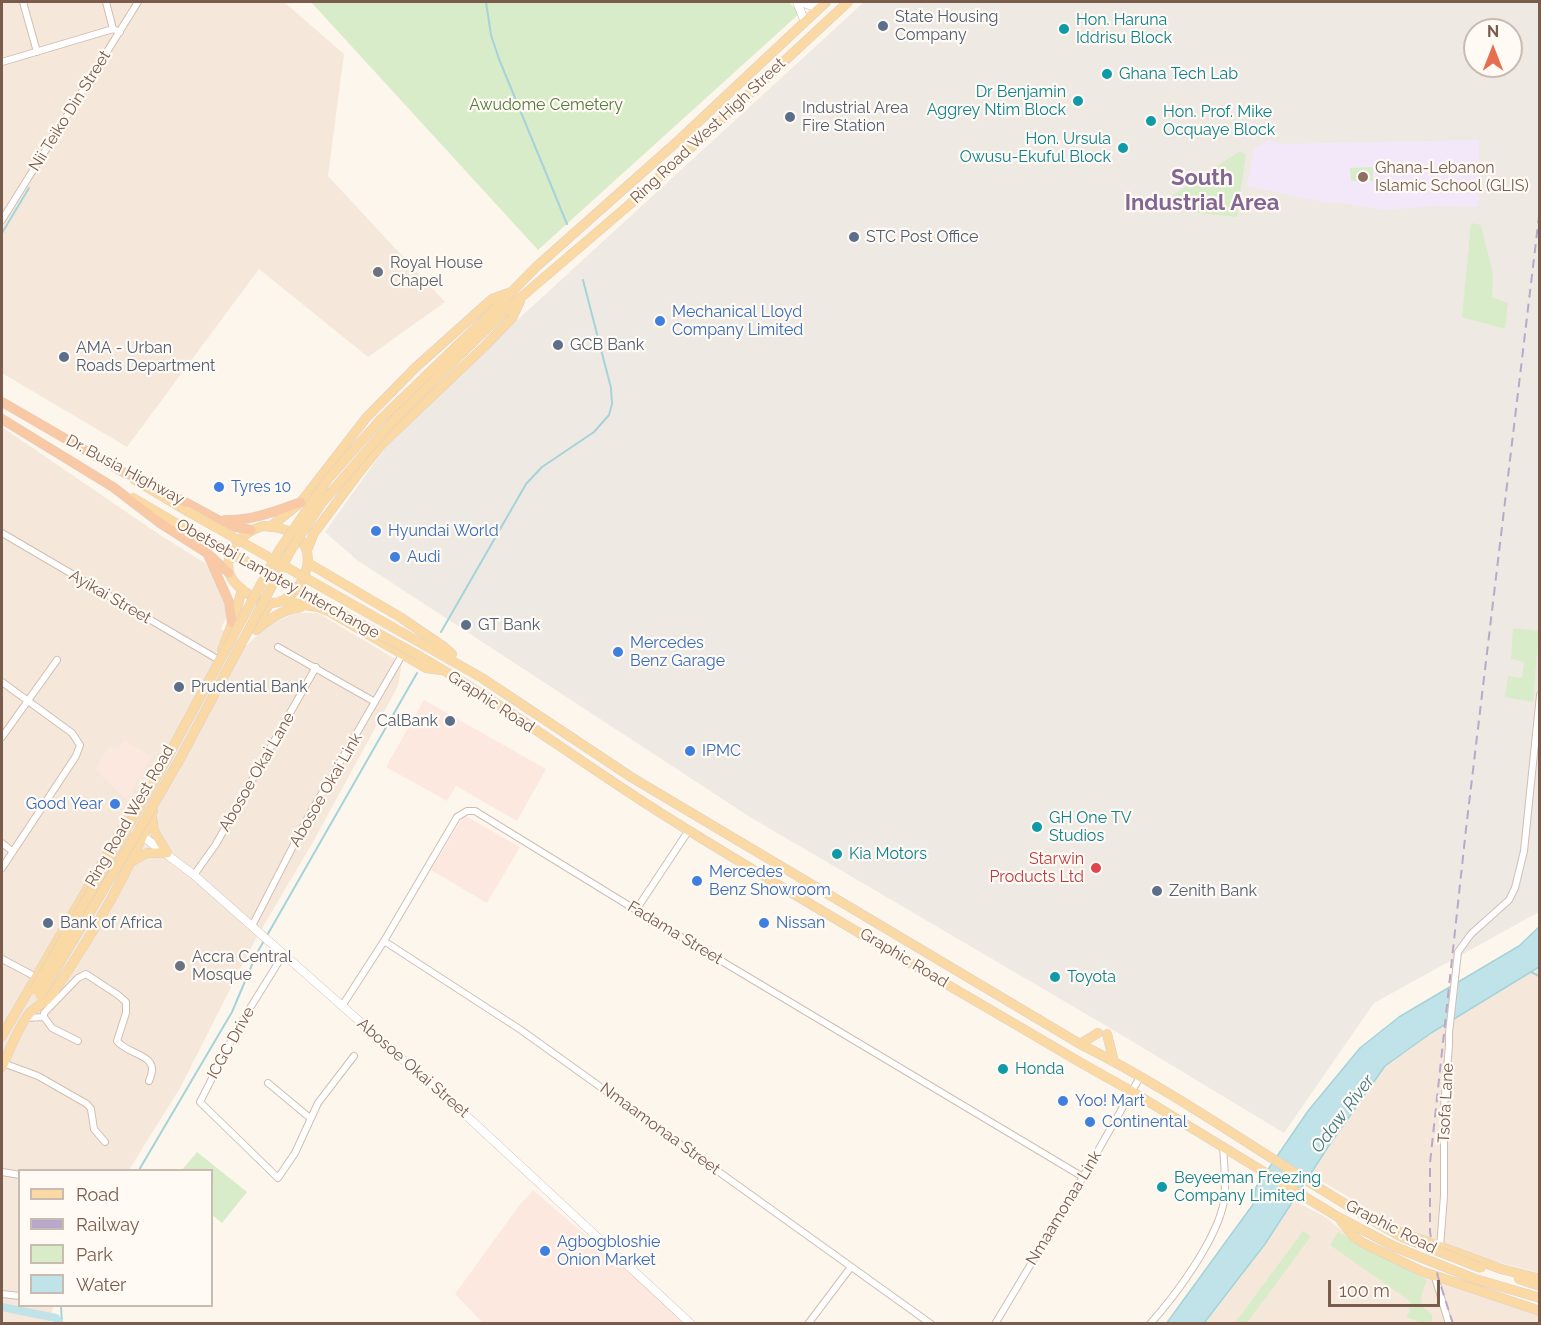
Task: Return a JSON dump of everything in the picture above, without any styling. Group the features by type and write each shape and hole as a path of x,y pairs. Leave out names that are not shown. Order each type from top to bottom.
{"highway":[{"name":"Dr. Busia Highway","path":"2,402 123,472 146,481 218,520 251,530"},
{"name":"Dr. Busia Highway","path":"2,420 113,487 160,524 207,552 229,573"},
{"path":"218,520 236,521 251,518 301,502"},
{"path":"207,552 229,603 232,623"}],"main road":[{"name":"Ring Road West High Street","path":"521,298 628,205 848,2"},
{"name":"Ring Road West High Street","path":"513,291 824,4"},
{"path":"501,309 513,291"},
{"path":"270,527 301,502 366,418 395,387 492,299 513,291"},
{"path":"501,309 521,298"},
{"path":"307,550 320,526 382,444 512,318 521,298"},
{"name":"Ring Road West Road","path":"37,993 280,549 328,478 422,378 501,309"},
{"name":"Ring Road West Road","path":"37,993 111,879 181,756 291,550 326,497 373,442 501,309"},
{"name":"Obetsebi Lamptey Interchange","path":"123,472 187,511 450,660"},
{"name":"Obetsebi Lamptey Interchange","path":"113,487 444,670"},
{"path":"263,526 285,529 298,537 307,550 308,562 299,585 281,601 270,603 254,597 236,584 229,573 229,558 239,539 251,530 263,526"},
{"name":"Graphic Road","path":"308,562 400,616 452,654 450,660 483,678 631,777 1080,1044 1140,1077 1320,1190 1402,1236 1481,1268 1539,1286"},
{"name":"Ring Road West Road","path":"2,1036 219,660 242,589"},
{"name":"Graphic Road","path":"281,601 324,610 402,656 426,668 444,670 593,770 689,830 1254,1164 1338,1217 1395,1247 1475,1279 1539,1298"},
{"name":"Ring Road West Road","path":"2,1065 27,1016 51,996 81,950 144,837 172,766 247,637 270,603"},
{"path":"247,637 272,616 288,609 310,606"},
{"path":"152,813 154,831 167,853"},
{"path":"131,862 147,853 167,853"},
{"path":"23,1000 37,993"},
{"path":"27,1016 37,993"},
{"path":"1080,1044 1103,1033 1114,1062"},
{"path":"1363,1215 1440,1247 1501,1269 1539,1279"},
{"path":"1338,1217 1353,1236 1391,1258 1435,1277 1539,1311"}],"street":[{"path":"23,2 37,52"},
{"path":"2,62 116,30 106,2"},
{"name":"Nii Teiko Din Street","path":"2,220 116,30 138,2"},
{"path":"799,2 812,6 824,4"},
{"path":"799,2 805,22"},
{"name":"Ayikai Street","path":"2,533 219,660"},
{"path":"278,647 375,702"},
{"name":"Abosoe Okai Link","path":"253,927 307,819 402,656"},
{"path":"2,737 26,700 57,660"},
{"name":"Abosoe Okai Lane","path":"194,875 216,844 316,668"},
{"path":"2,682 72,733 80,745 76,756 2,868"},
{"name":"Tsofa Lane","path":"1440,1247 1444,1196 1444,1107 1458,952 1471,934 1509,900 1515,888 1524,851 1539,695"},
{"name":"Fadama Street","path":"342,1006 384,941 457,817 467,811 479,812 636,910 1083,1177"},
{"name":"Abosoe Okai Street","path":"125,823 167,853 253,927 469,1118 691,1323"},
{"path":"636,910 689,830"},
{"path":"2,843 12,851"},
{"name":"Nmaamonaa Street","path":"384,941 521,1029 851,1268 931,1323"},
{"name":"ICGC Drive","path":"283,955 237,1029 200,1102 278,1178 295,1153 310,1118"},
{"path":"2,959 36,977"},
{"path":"78,1041 52,1028 44,1017 44,1013 78,978 86,974 126,1002 126,1013 117,1041 121,1046 152,1064 154,1072 149,1081"},
{"path":"27,1016 44,1017"},
{"path":"268,1083 310,1118 318,1103 354,1056"},
{"path":"2,1065 38,1076 87,1104 91,1109 94,1129 105,1142"},
{"name":"Nmaamonaa Link","path":"995,1323 1140,1077"},
{"path":"1150,1323 1179,1290 1212,1234 1223,1205 1223,1146"},
{"path":"2,1172 18,1175"},
{"path":"808,1323 851,1268"},
{"path":"1435,1277 1449,1323"},
{"path":"2,1294 18,1296"}],"shaded area":[{"path":"2,2 284,2 344,54 328,176 445,302 368,357 259,269 127,447 2,373"},
{"path":"864,2 1539,2 1539,912 1374,1003 1284,1133 750,817 357,560 325,532 385,448 453,379"},
{"name":"Ghana-Lebanon Islamic School (GLIS)","path":"1268,140 1284,144 1479,140 1478,207 1431,206 1383,210 1345,203 1329,203 1247,186 1254,149"},
{"path":"2,427 205,563 217,583 228,613 221,629 247,645 268,625 296,613 318,613 402,663 398,686 313,842 254,942 180,1088 130,1169 18,1169 18,1307 54,1307 49,1320 51,1323 2,1323"},
{"path":"424,700 546,769 517,821 456,786 447,801 386,767"},
{"path":"124,741 152,756 127,800 95,769 110,746 118,750"},
{"path":"464,815 520,847 487,903 431,870"},
{"path":"1539,967 1539,1273 1489,1260 1390,1222 1310,1174 1385,1066 1431,1033"},
{"name":"Agbogbloshie Onion Market","path":"533,1190 688,1323 483,1323 455,1294 518,1207"},
{"path":"1293,1200 1327,1218 1346,1234 1409,1269 1450,1286 1540,1314 1539,1324 1204,1324 1265,1244"}],"green space":[{"name":"Awudome Cemetery","path":"311,2 789,2 800,13 538,250"},
{"path":"1240,151 1246,154 1237,217 1163,209 1159,204"},
{"path":"1373,167 1373,181 1351,181 1350,168"},
{"path":"1471,223 1481,225 1493,274 1492,297 1508,303 1505,329 1462,317"},
{"path":"1513,628 1539,631 1533,702 1505,697 1508,676 1522,678 1524,662 1511,659"},
{"path":"197,1152 247,1192 222,1223 213,1216 213,1169 183,1169"},
{"path":"1303,1231 1311,1236 1247,1323 1235,1323"},
{"path":"1338,1232 1427,1280 1422,1293 1421,1306 1432,1315 1431,1323 1422,1323 1406,1317 1410,1311 1408,1308 1411,1302 1330,1245"}],"water":[{"name":"Odaw River","path":"1539,927 1539,967 1431,1033 1385,1066 1328,1147 1265,1244 1204,1323 1166,1324 1254,1203 1256,1187 1308,1111 1360,1048 1399,1017 1519,946"}],"waterway":[{"path":"486,2 491,35 499,59 567,224"},
{"path":"2,233 29,188"},
{"path":"441,632 526,484 542,467 594,432 609,415 612,404 611,388 583,280"},
{"path":"140,1169 232,1012 257,953 417,673"},
{"path":"1531,972 1539,976"},
{"path":"2,1307 56,1318 60,1324"},
{"path":"61,1307 62,1324"}],"railway":[{"path":"1453,1324 1438,1277 1430,1232 1430,1163 1466,829 1540,208"}],"place":[{"name":"State Housing Company","path":"883,26"},
{"name":"Hon. Haruna Iddrisu Block","path":"1064,29"},
{"name":"Ghana Tech Lab","path":"1107,74"},
{"name":"Dr Benjamin Aggrey Ntim Block","path":"1078,101"},
{"name":"Industrial Area Fire Station","path":"790,117"},
{"name":"Hon. Prof. Mike Ocquaye Block","path":"1151,121"},
{"name":"Hon. Ursula Owusu-Ekuful Block","path":"1123,148"},
{"name":"Ghana-Lebanon Islamic School (GLIS)","path":"1363,177"},
{"name":"STC Post Office","path":"854,237"},
{"name":"Royal House Chapel","path":"378,272"},
{"name":"Mechanical Lloyd Company Limited","path":"660,321"},
{"name":"GCB Bank","path":"558,345"},
{"name":"AMA - Urban Roads Department","path":"64,357"},
{"name":"Tyres 10","path":"219,487"},
{"name":"Hyundai World","path":"376,531"},
{"name":"Audi","path":"395,557"},
{"name":"GT Bank","path":"466,625"},
{"name":"Mercedes Benz Garage","path":"618,652"},
{"name":"Prudential Bank","path":"179,687"},
{"name":"CalBank","path":"450,721"},
{"name":"IPMC","path":"690,751"},
{"name":"Good Year","path":"115,804"},
{"name":"GH One TV Studios","path":"1037,827"},
{"name":"Kia Motors","path":"837,854"},
{"name":"Starwin Products Ltd","path":"1096,868"},
{"name":"Mercedes Benz Showroom","path":"697,881"},
{"name":"Zenith Bank","path":"1157,891"},
{"name":"Bank of Africa","path":"48,923"},
{"name":"Nissan","path":"764,923"},
{"name":"Accra Central Mosque","path":"180,966"},
{"name":"Toyota","path":"1055,977"},
{"name":"Honda","path":"1003,1069"},
{"name":"Yoo! Mart","path":"1063,1101"},
{"name":"Continental","path":"1090,1122"},
{"name":"Beyeeman Freezing Company Limited","path":"1162,1187"},
{"name":"Agbogbloshie Onion Market","path":"545,1251"}],"district":[{"name":"South Industrial Area","path":"1202,190"}]}
